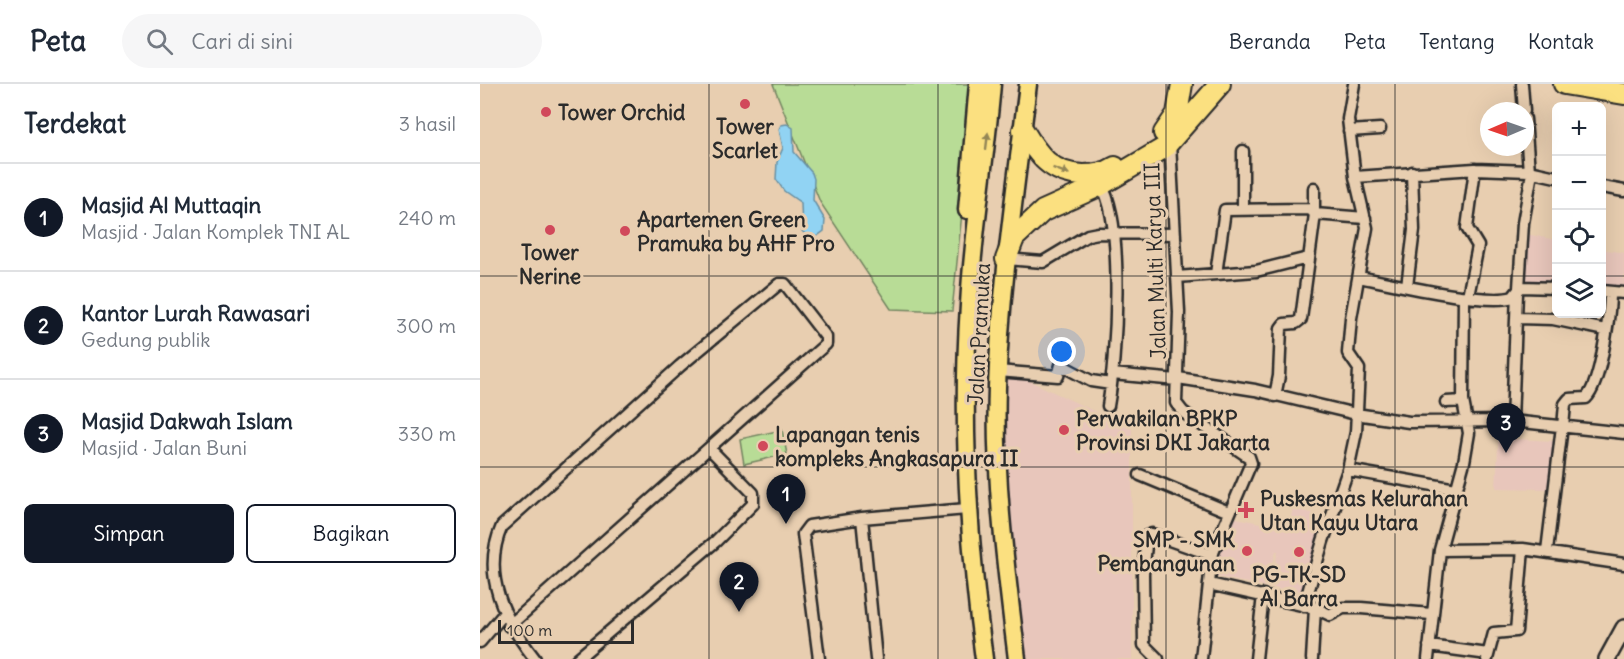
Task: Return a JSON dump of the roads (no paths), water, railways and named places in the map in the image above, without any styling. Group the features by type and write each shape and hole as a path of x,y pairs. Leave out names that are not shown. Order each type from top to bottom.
{"highway":[{"path":"1003,260 1025,225 1044,212 1102,187 1164,148 1163,141 1175,120 1181,101 1182,84"},
{"path":"1023,130 1049,166 1067,174 1089,175 1110,170 1163,141 1220,84"},
{"path":"1564,84 1624,94"}],"main road":[{"name":"Jalan Pramuka","path":"975,659 962,509 963,310 978,84"},
{"name":"Jalan Pramuka","path":"963,310 992,84"},
{"name":"Jalan Pramuka","path":"1017,84 1003,260 998,371 998,468 1017,659"},
{"name":"Jalan Pramuka","path":"1007,659 994,557 987,447 987,381 1028,84"},
{"path":"987,447 998,468"},
{"name":"Jalan Pramuka","path":"962,509 984,659"}],"street":[{"path":"1312,659 1310,607 1323,541 1348,470 1356,432 1359,369 1349,357 1349,336 1367,232 1354,177 1349,131 1348,111 1354,84"},
{"path":"1522,84 1523,102"},
{"path":"1349,131 1380,129"},
{"name":"Jalan Multi Karya III","path":"1163,141 1175,234 1176,403 1179,408 1249,457 1251,463 1228,512"},
{"path":"1243,151 1243,209"},
{"path":"1512,421 1518,290 1523,223 1530,172 1529,156"},
{"path":"1354,177 1475,169 1530,172 1552,176"},
{"path":"1428,659 1431,614 1440,550 1464,462 1468,421 1464,415 1463,401 1466,296 1478,246 1467,228 1475,169"},
{"path":"1407,286 1414,230 1412,172"},
{"path":"1102,187 1109,201 1116,270 1108,406"},
{"path":"1606,187 1624,191"},
{"path":"1275,396 1279,375 1281,328 1284,324 1296,323 1301,319 1308,258 1314,236 1314,188"},
{"path":"1216,274 1223,212 1230,208 1305,208 1314,213 1365,218"},
{"path":"1003,260 1043,262 1088,235 1175,234"},
{"path":"1177,277 1256,271 1308,258"},
{"path":"1359,277 1466,296 1505,300 1518,290 1552,288"},
{"path":"509,626 826,344 826,337 785,284 779,284 680,366 502,526 494,542 492,560 495,589 509,626 535,659"},
{"path":"1606,291 1624,293"},
{"path":"1516,318 1553,319 1605,330"},
{"path":"1547,551 1565,404 1569,399 1586,398 1589,395 1605,330 1605,318"},
{"path":"998,371 1058,376 1061,365 1091,381 1177,379 1255,390 1356,414 1409,422 1512,421 1624,433"},
{"path":"1446,402 1463,401"},
{"path":"578,659 716,541 753,504 753,493 709,448"},
{"path":"1348,470 1456,489"},
{"path":"1140,476 1228,512 1212,555 1201,659"},
{"path":"819,659 803,534 809,526 862,518 962,509"},
{"path":"862,518 876,659"},
{"path":"1158,659 1144,645 1143,574 1147,536 1152,534 1212,555"},
{"path":"1440,550 1523,549 1624,564"},
{"path":"1429,646 1488,656 1496,631 1515,631 1523,549"},
{"path":"1209,584 1310,607 1330,615 1343,608 1431,614"},
{"path":"1256,659 1263,596"},
{"path":"480,642 503,615"},
{"path":"1607,659 1624,628"}],"water":[{"path":"787,124 793,128 794,152 812,173 813,200 825,220 824,231 816,237 802,231 801,203 784,191 776,179 777,162 783,148 779,129 781,125"}],"place":[{"name":"Tower Scarlet","path":"745,104"},
{"name":"Tower Orchid","path":"546,112"},
{"name":"Tower Nerine","path":"550,230"},
{"name":"Apartemen Green Pramuka by AHF Pro","path":"625,231"},
{"name":"Perwakilan BPKP Provinsi DKI Jakarta","path":"1064,430"},
{"name":"Lapangan tenis kompleks Angkasapura II","path":"763,446"},
{"name":"Masjid Dakwah Islam","path":"1506,453"},
{"name":"Puskesmas Kelurahan Utan Kayu Utara","path":"1246,510"},
{"name":"Masjid Al Muttaqin","path":"786,524"},
{"name":"SMP - SMK Pembangunan","path":"1247,551"},
{"name":"PG-TK-SD Al Barra","path":"1299,552"},
{"name":"Kantor Lurah Rawasari","path":"739,612"}]}
